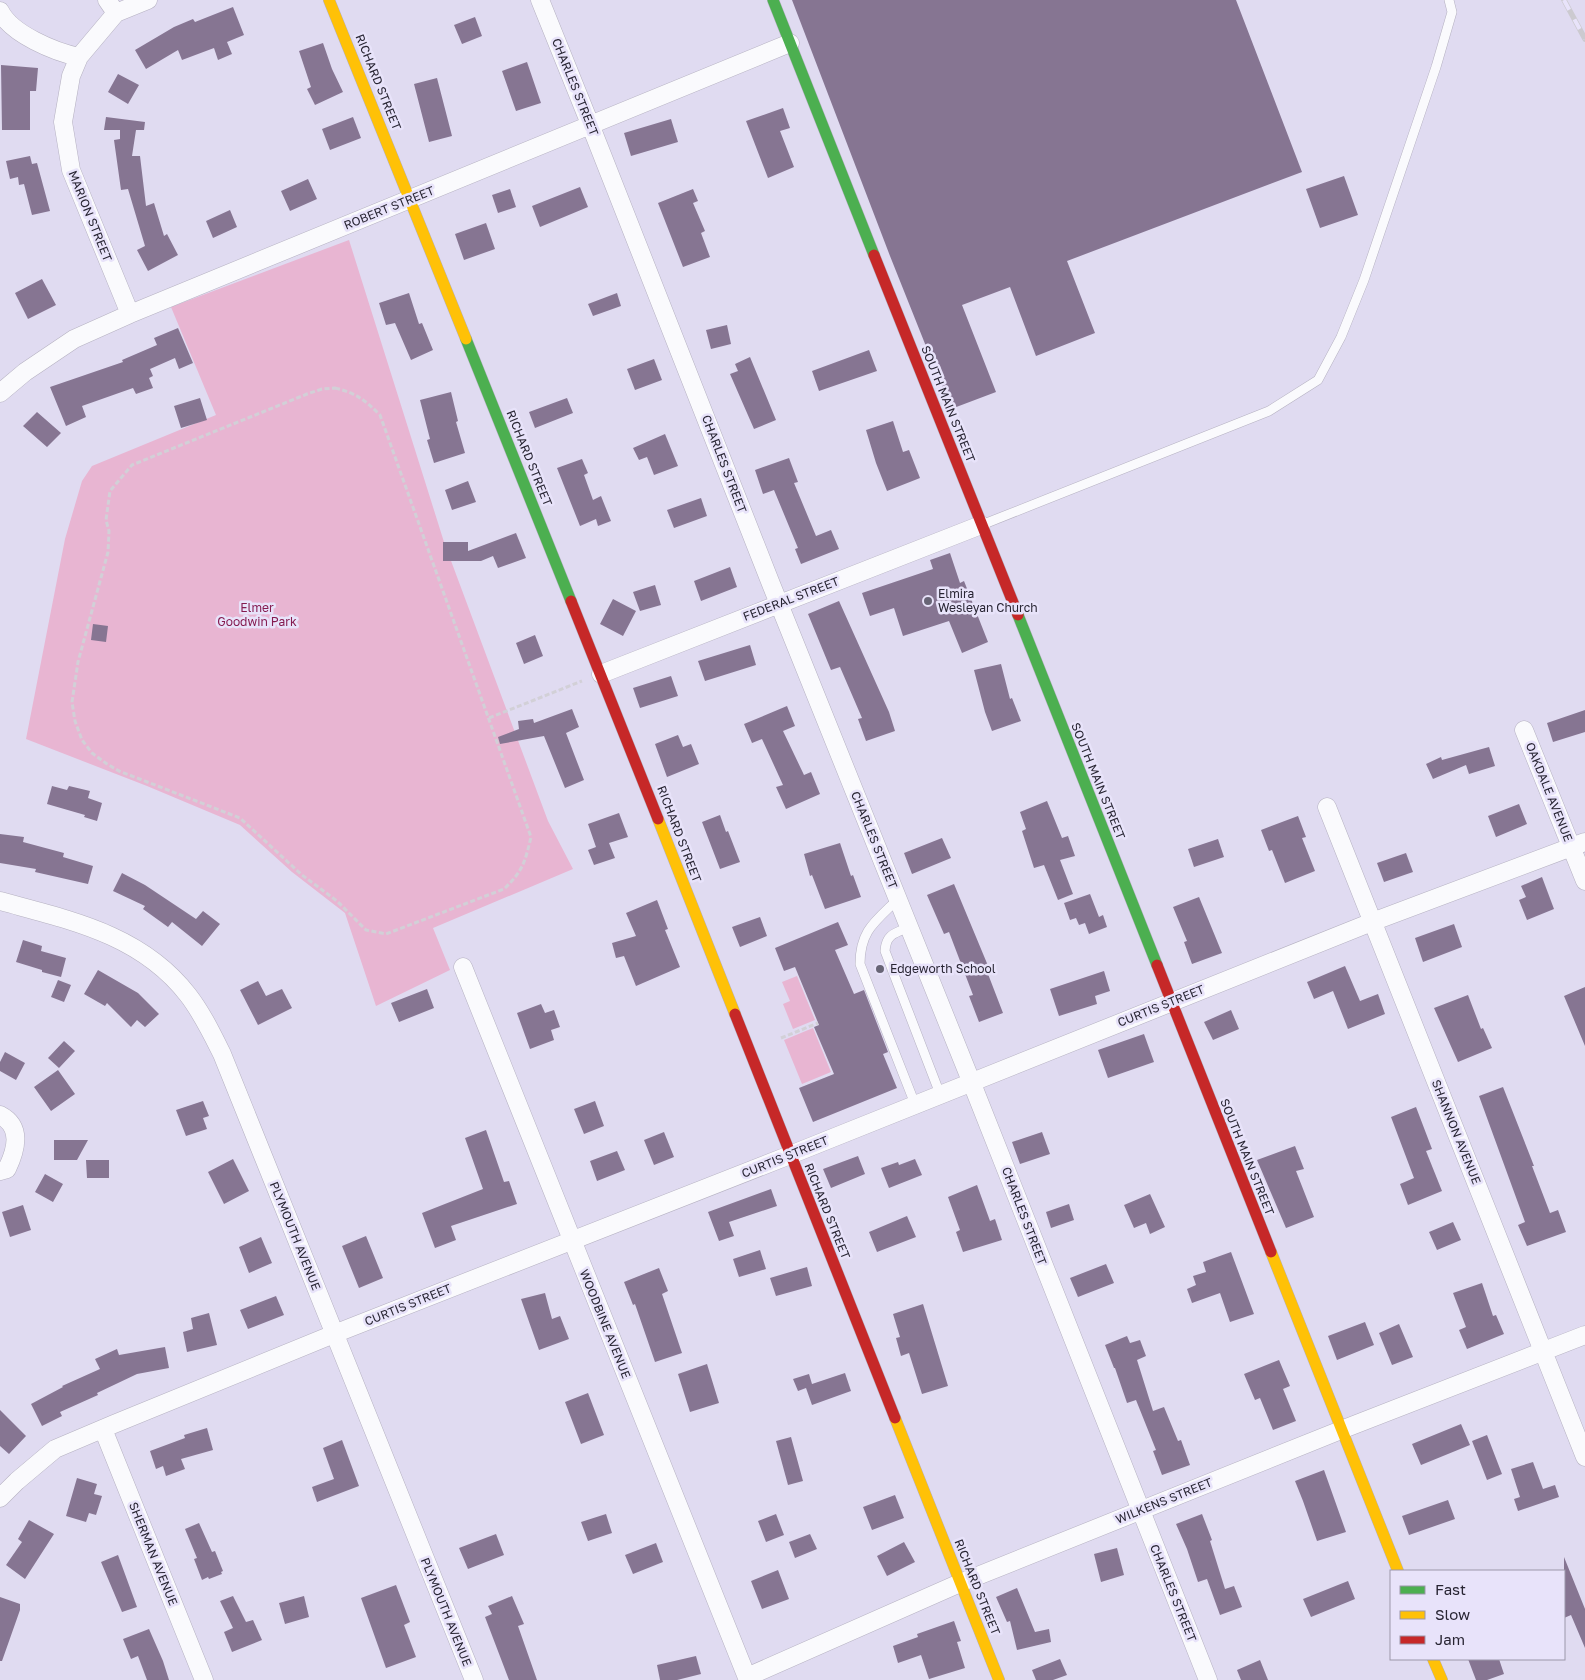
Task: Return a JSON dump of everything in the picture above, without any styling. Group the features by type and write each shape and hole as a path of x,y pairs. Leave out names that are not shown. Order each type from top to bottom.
{"street":[{"name":"MARION STREET","path":"130,314 71,170 63,122 71,76 79,57 111,6 148,0"},
{"name":"RICHARD STREET","path":"330,0 601,674 999,1680"},
{"name":"CHARLES STREET","path":"540,0 779,603 972,1081 1208,1680"},
{"name":"SOUTH MAIN STREET","path":"773,0 1398,1570"},
{"path":"0,11 3,18 32,40 62,54 79,57"},
{"name":"ROBERT STREET","path":"0,393 25,372 74,339 130,314 790,42"},
{"name":"FEDERAL STREET","path":"601,674 981,525"},
{"name":"OAKDALE AVENUE","path":"1524,730 1578,845 1585,881"},
{"name":"SHANNON AVENUE","path":"1327,807 1585,1457"},
{"name":"CURTIS STREET","path":"0,1498 55,1449 103,1429 334,1334 790,1155 1372,922 1578,845"},
{"name":"PLYMOUTH AVENUE","path":"0,901 71,921 116,937 155,961 187,994 200,1012 222,1054 474,1680"},
{"name":"WOODBINE AVENUE","path":"463,967 747,1678"},
{"path":"0,1115 7,1119 16,1137 14,1154 7,1169 0,1172"},
{"name":"WILKENS STREET","path":"747,1678 960,1583 1341,1430 1585,1335"},
{"name":"SHERMAN AVENUE","path":"103,1429 204,1680"},
{"path":"1433,1660 1442,1680"}],"lane":[{"path":"981,525 1269,411 1318,380 1342,337 1364,280 1436,67 1452,12 1449,0"},
{"path":"898,898 873,924 864,937 860,949 860,964 915,1104"},
{"path":"910,927 891,935 885,942 885,951 940,1094"}],"path":[{"path":"335,388 351,392 366,400 380,415 489,718 531,837 526,859 518,877 504,889 386,934 366,930 337,901 302,875 240,818 119,771 92,753 82,740 75,721 72,702 78,662 108,552 109,531 106,520 110,491 132,465 307,394 322,389 335,388"},
{"path":"489,718 601,674"},
{"path":"781,1038 818,1023"}],"green space":[{"name":"Elmer Goodwin Park","path":"349,240 444,542 548,821 573,869 433,928 450,970 376,1006 345,913 292,872 240,825 147,786 26,739 65,539 82,481 92,466 216,415 171,307"},
{"path":"797,976 815,1020 793,1029 783,1004 790,1001 782,982"},
{"path":"813,1028 831,1072 802,1084 784,1040"}],"building":[{"path":"792,0 1236,0 1302,172 1067,261 1095,333 1036,356 1010,287 962,305 996,392 951,409"},
{"path":"233,7 244,35 227,42 232,54 218,60 214,48 182,60 178,50 146,69 135,50 174,27 193,19 195,22"},
{"path":"475,17 482,36 462,44 454,25"},
{"path":"323,43 343,92 315,105 307,89 311,87 299,51"},
{"path":"527,62 541,103 516,111 502,71"},
{"path":"1,65 38,68 36,91 30,91 30,130 2,130"},
{"path":"118,74 139,85 128,104 108,92"},
{"path":"437,78 452,136 429,142 414,84"},
{"path":"783,108 790,128 780,131 794,167 768,178 746,121"},
{"path":"106,117 145,122 144,130 136,130 132,156 140,156 146,206 154,203 164,236 167,234 178,255 148,271 137,250 145,246 128,189 121,190 114,140 120,139 120,130 104,130"},
{"path":"353,117 361,138 330,150 322,129"},
{"path":"671,119 678,142 631,156 624,133"},
{"path":"30,156 32,164 37,163 50,211 32,215 24,184 19,185 18,177 10,179 6,161"},
{"path":"1344,176 1358,215 1320,228 1306,189"},
{"path":"308,179 317,199 290,211 281,191"},
{"path":"580,187 588,207 540,227 532,206"},
{"path":"510,189 516,207 498,213 492,195"},
{"path":"693,189 698,201 693,203 705,231 701,233 710,257 683,267 658,203"},
{"path":"230,210 237,227 213,238 206,221"},
{"path":"486,223 495,249 464,260 455,234"},
{"path":"42,279 56,305 28,319 15,293"},
{"path":"409,293 419,324 422,323 433,350 411,360 395,323 386,325 379,303"},
{"path":"617,293 621,306 593,316 588,304"},
{"path":"727,325 731,344 711,349 706,330"},
{"path":"178,328 193,363 179,369 175,358 150,369 153,376 149,378 153,388 136,394 133,388 82,406 86,417 66,426 50,387 123,362 122,360 157,345 154,338"},
{"path":"869,350 877,371 819,391 812,371"},
{"path":"750,357 776,420 754,429 730,374 738,371 735,364"},
{"path":"654,359 662,380 635,390 627,369"},
{"path":"451,392 458,421 456,422 465,453 434,463 427,440 430,439 420,400"},
{"path":"200,398 207,420 181,428 174,406"},
{"path":"567,398 573,413 535,428 529,412"},
{"path":"37,412 61,433 47,447 23,426"},
{"path":"893,421 903,452 909,450 920,478 887,491 866,430"},
{"path":"665,434 678,466 654,475 647,457 639,460 633,448"},
{"path":"789,458 798,482 794,483 816,536 831,530 839,549 801,564 795,549 798,548 774,490 763,494 755,470"},
{"path":"582,459 588,473 584,475 593,500 601,496 611,521 598,526 596,519 580,526 557,468"},
{"path":"468,481 476,502 452,510 445,490"},
{"path":"701,498 707,516 674,528 667,510"},
{"path":"516,533 526,558 498,568 493,556 481,561 443,561 443,542 468,542 468,551"},
{"path":"950,553 960,583 964,581 988,642 962,653 949,621 903,636 894,608 870,616 862,593 933,569 930,560"},
{"path":"730,567 737,587 701,601 694,581"},
{"path":"655,585 661,605 640,611 633,592"},
{"path":"613,599 636,611 623,636 600,624"},
{"path":"839,601 889,712 895,731 866,741 858,719 862,718 840,667 831,670 808,614"},
{"path":"93,624 108,626 106,642 91,640"},
{"path":"535,635 543,656 524,664 516,643"},
{"path":"750,645 756,665 705,681 698,661"},
{"path":"1001,664 1010,699 1012,698 1021,721 992,731 974,670"},
{"path":"671,676 678,696 640,708 633,688"},
{"path":"787,706 795,726 783,731 804,775 811,772 820,794 786,809 776,787 783,785 762,739 752,743 744,724"},
{"path":"572,709 579,727 566,733 584,780 565,788 544,736 500,744 498,737 519,729 518,721 533,719 534,723"},
{"path":"1585,710 1585,732 1553,742 1547,723"},
{"path":"678,735 683,747 691,744 699,764 667,777 655,744"},
{"path":"1489,747 1495,766 1469,774 1466,765 1433,779 1426,764 1441,757 1442,760"},
{"path":"52,786 67,790 69,786 90,791 88,798 102,803 97,821 84,817 85,815 47,804"},
{"path":"1047,801 1062,838 1068,836 1075,856 1060,860 1073,894 1058,900 1044,865 1034,868 1022,831 1026,829 1020,812"},
{"path":"1519,804 1527,824 1496,837 1488,816"},
{"path":"619,813 628,837 609,843 615,858 594,865 588,850 596,847 588,824"},
{"path":"720,815 740,862 720,869 702,822"},
{"path":"1298,816 1306,837 1302,838 1315,871 1285,883 1272,850 1269,851 1261,830"},
{"path":"0,834 24,837 23,842 64,853 63,857 93,866 88,884 35,872 36,869 0,863"},
{"path":"942,838 951,858 912,874 904,853"},
{"path":"1218,839 1224,857 1194,867 1188,849"},
{"path":"840,843 851,876 853,875 861,897 825,909 812,875 810,876 804,854"},
{"path":"1406,853 1413,872 1384,882 1377,863"},
{"path":"122,873 145,885 196,919 203,911 220,924 202,946 172,922 168,927 143,909 145,906 113,891"},
{"path":"1542,877 1554,909 1527,920 1519,900 1526,897 1521,886"},
{"path":"954,884 991,973 988,974 1003,1013 979,1022 969,996 973,995 949,932 944,934 927,895"},
{"path":"1090,894 1099,917 1103,915 1107,927 1089,934 1085,923 1079,925 1076,918 1070,920 1064,903"},
{"path":"1199,897 1222,953 1192,964 1184,942 1187,941 1173,907"},
{"path":"657,900 668,929 665,930 680,967 636,986 624,956 616,958 612,943 636,936 626,913"},
{"path":"760,917 767,936 740,947 732,927"},
{"path":"838,922 848,945 835,950 854,994 864,990 888,1052 883,1054 897,1088 813,1122 799,1088 834,1074 814,1027 819,1025 795,967 784,971 775,948"},
{"path":"1454,924 1462,947 1423,962 1415,938"},
{"path":"23,940 42,946 41,951 66,958 61,977 16,962"},
{"path":"1345,966 1360,1001 1378,994 1385,1014 1348,1029 1333,991 1314,999 1307,982"},
{"path":"98,970 138,993 159,1014 145,1027 137,1020 131,1027 107,1003 105,1006 84,994"},
{"path":"1104,971 1110,991 1095,996 1097,1004 1059,1016 1050,989"},
{"path":"58,980 71,985 64,1002 51,997"},
{"path":"258,981 266,996 282,989 292,1008 258,1025 240,990"},
{"path":"1585,987 1585,1046 1564,996"},
{"path":"427,989 434,1008 399,1022 391,1003"},
{"path":"1468,995 1481,1029 1483,1028 1492,1048 1458,1062 1434,1008"},
{"path":"541,1004 545,1013 554,1010 560,1027 551,1030 554,1040 530,1049 517,1013"},
{"path":"1231,1010 1239,1029 1213,1040 1204,1022"},
{"path":"1144,1034 1154,1062 1108,1078 1098,1050"},
{"path":"64,1041 75,1051 59,1068 48,1058"},
{"path":"5,1052 25,1063 16,1080 0,1071 0,1062"},
{"path":"58,1070 75,1094 51,1111 34,1087"},
{"path":"1503,1087 1550,1213 1558,1210 1566,1232 1527,1246 1518,1225 1525,1222 1479,1096"},
{"path":"203,1101 209,1116 203,1118 207,1129 186,1136 176,1110"},
{"path":"595,1101 604,1126 584,1134 574,1109"},
{"path":"1416,1107 1432,1149 1426,1151 1442,1191 1408,1205 1400,1184 1414,1178 1391,1117"},
{"path":"486,1130 504,1182 509,1181 517,1204 451,1226 456,1240 435,1248 422,1213 483,1189 465,1138"},
{"path":"664,1132 674,1157 654,1165 644,1140"},
{"path":"1042,1132 1050,1154 1020,1164 1012,1142"},
{"path":"54,1140 88,1140 77,1160 54,1160"},
{"path":"1295,1146 1304,1169 1296,1171 1314,1217 1286,1228 1257,1160"},
{"path":"617,1151 625,1170 597,1181 590,1161"},
{"path":"858,1156 865,1174 831,1188 823,1169"},
{"path":"233,1159 249,1191 224,1204 208,1172"},
{"path":"915,1159 922,1175 889,1188 881,1168 898,1162 899,1165"},
{"path":"86,1160 109,1160 109,1178 87,1178"},
{"path":"45,1174 63,1184 53,1202 35,1192"},
{"path":"977,1185 990,1221 995,1219 1002,1240 963,1252 956,1232 960,1230 948,1197"},
{"path":"771,1189 777,1206 729,1222 734,1236 719,1241 708,1212"},
{"path":"1150,1194 1165,1227 1150,1234 1146,1223 1134,1228 1124,1205"},
{"path":"1069,1204 1074,1220 1051,1228 1046,1212"},
{"path":"23,1205 31,1230 10,1237 2,1212"},
{"path":"907,1216 916,1237 877,1252 869,1232"},
{"path":"1453,1222 1461,1240 1437,1250 1429,1232"},
{"path":"366,1236 383,1278 359,1288 342,1246"},
{"path":"261,1237 272,1263 249,1273 239,1247"},
{"path":"760,1250 766,1269 739,1277 733,1259"},
{"path":"1231,1252 1254,1314 1230,1322 1220,1293 1192,1303 1187,1289 1196,1285 1193,1276 1206,1272 1203,1262"},
{"path":"1106,1264 1114,1283 1078,1297 1070,1278"},
{"path":"807,1267 812,1286 776,1296 770,1278"},
{"path":"659,1268 668,1291 662,1294 682,1353 655,1362 635,1304 633,1305 624,1282"},
{"path":"1482,1283 1493,1316 1496,1315 1504,1334 1467,1349 1459,1330 1466,1327 1453,1293"},
{"path":"545,1293 552,1319 560,1316 569,1339 539,1350 521,1299"},
{"path":"276,1296 284,1315 248,1329 240,1310"},
{"path":"923,1304 948,1386 922,1394 909,1353 901,1356 896,1338 900,1337 893,1314"},
{"path":"209,1313 217,1345 187,1352 183,1332 193,1329 191,1318"},
{"path":"1365,1322 1374,1345 1337,1360 1328,1336"},
{"path":"1399,1324 1413,1357 1392,1365 1379,1333"},
{"path":"1127,1336 1130,1343 1140,1340 1146,1356 1137,1360 1153,1411 1164,1407 1178,1441 1181,1440 1190,1465 1162,1475 1153,1451 1156,1450 1136,1400 1127,1403 1105,1345"},
{"path":"165,1347 169,1368 137,1374 97,1393 98,1395 60,1412 62,1416 42,1426 31,1404 62,1386 100,1369 95,1359 117,1349 119,1355"},
{"path":"1279,1360 1290,1386 1283,1389 1296,1421 1273,1430 1260,1398 1255,1400 1244,1374"},
{"path":"707,1364 719,1403 690,1412 678,1374"},
{"path":"845,1373 851,1391 812,1405 806,1388 798,1391 793,1379 809,1374 812,1384"},
{"path":"588,1393 604,1435 581,1444 565,1402"},
{"path":"0,1410 26,1436 9,1454 0,1446"},
{"path":"1461,1424 1470,1445 1421,1465 1412,1444"},
{"path":"207,1428 213,1450 181,1459 185,1469 166,1476 163,1466 156,1469 150,1451 185,1438 184,1435"},
{"path":"1487,1435 1502,1474 1487,1480 1472,1441"},
{"path":"791,1437 803,1481 788,1485 776,1441"},
{"path":"342,1440 359,1486 317,1502 312,1487 334,1479 323,1448"},
{"path":"1533,1462 1543,1489 1555,1485 1559,1497 1518,1511 1514,1499 1520,1497 1511,1469"},
{"path":"1324,1470 1346,1532 1317,1541 1295,1481"},
{"path":"77,1478 97,1484 94,1494 102,1496 96,1515 89,1513 86,1522 66,1516"},
{"path":"895,1495 904,1518 872,1530 863,1507"},
{"path":"1448,1500 1455,1519 1409,1535 1402,1516"},
{"path":"606,1514 612,1533 588,1541 581,1522"},
{"path":"776,1514 784,1535 766,1542 758,1521"},
{"path":"1202,1514 1212,1540 1210,1541 1225,1589 1234,1586 1242,1607 1220,1615 1207,1579 1198,1582 1176,1524"},
{"path":"29,1520 54,1534 25,1579 6,1565 22,1542 18,1539"},
{"path":"199,1523 212,1552 215,1551 223,1571 221,1572 222,1574 202,1580 194,1559 197,1558 185,1529"},
{"path":"496,1534 504,1555 468,1569 459,1548"},
{"path":"810,1534 817,1549 795,1558 789,1542"},
{"path":"904,1542 915,1562 887,1576 877,1556"},
{"path":"656,1543 663,1562 633,1574 625,1555"},
{"path":"1117,1548 1124,1575 1101,1582 1094,1554"},
{"path":"118,1555 137,1607 122,1612 101,1562"},
{"path":"1564,1557 1585,1609 1585,1648 1571,1615 1565,1618"},
{"path":"778,1570 789,1599 762,1609 751,1581"},
{"path":"1348,1581 1355,1599 1311,1617 1303,1599"},
{"path":"396,1585 410,1622 404,1625 416,1657 386,1668 361,1598"},
{"path":"1017,1588 1035,1632 1049,1629 1051,1642 1017,1650 1010,1621 1007,1622 996,1597"},
{"path":"233,1596 246,1622 253,1620 262,1640 232,1652 224,1632 233,1628 220,1601"},
{"path":"304,1596 309,1617 285,1624 279,1603"},
{"path":"512,1596 524,1624 518,1626 537,1680 509,1680 485,1617 492,1614 488,1606"},
{"path":"0,1597 20,1604 20,1610 2,1661 0,1661"},
{"path":"954,1621 961,1641 957,1642 965,1668 929,1679 921,1655 898,1663 893,1646 918,1637 917,1634"},
{"path":"149,1629 169,1680 147,1680 138,1656 131,1659 123,1639"},
{"path":"696,1656 701,1674 677,1680 660,1680 657,1665"},
{"path":"1060,1659 1067,1675 1053,1680 1036,1680 1032,1670"},
{"path":"1260,1660 1268,1680 1241,1680 1237,1670"},
{"path":"1468,1660 1499,1660 1504,1674 1487,1680 1476,1680"}],"railway":[{"path":"1564,0 1585,39"}],"traffic: fast":[{"path":"773,0 874,255"},
{"path":"466,339 571,601"},
{"path":"1018,615 1157,965"}],"traffic: slow":[{"path":"329,0 466,339"},
{"path":"658,819 735,1014"},
{"path":"1271,1252 1398,1570"},
{"path":"895,1418 999,1680"},
{"path":"1433,1660 1442,1680"}],"traffic: jam":[{"path":"874,255 1018,615"},
{"path":"571,601 658,819"},
{"path":"1157,965 1271,1252"},
{"path":"735,1014 895,1418"}],"place":[{"name":"Elmira Wesleyan Church","path":"928,601"},
{"name":"Edgeworth School","path":"880,969"}]}
